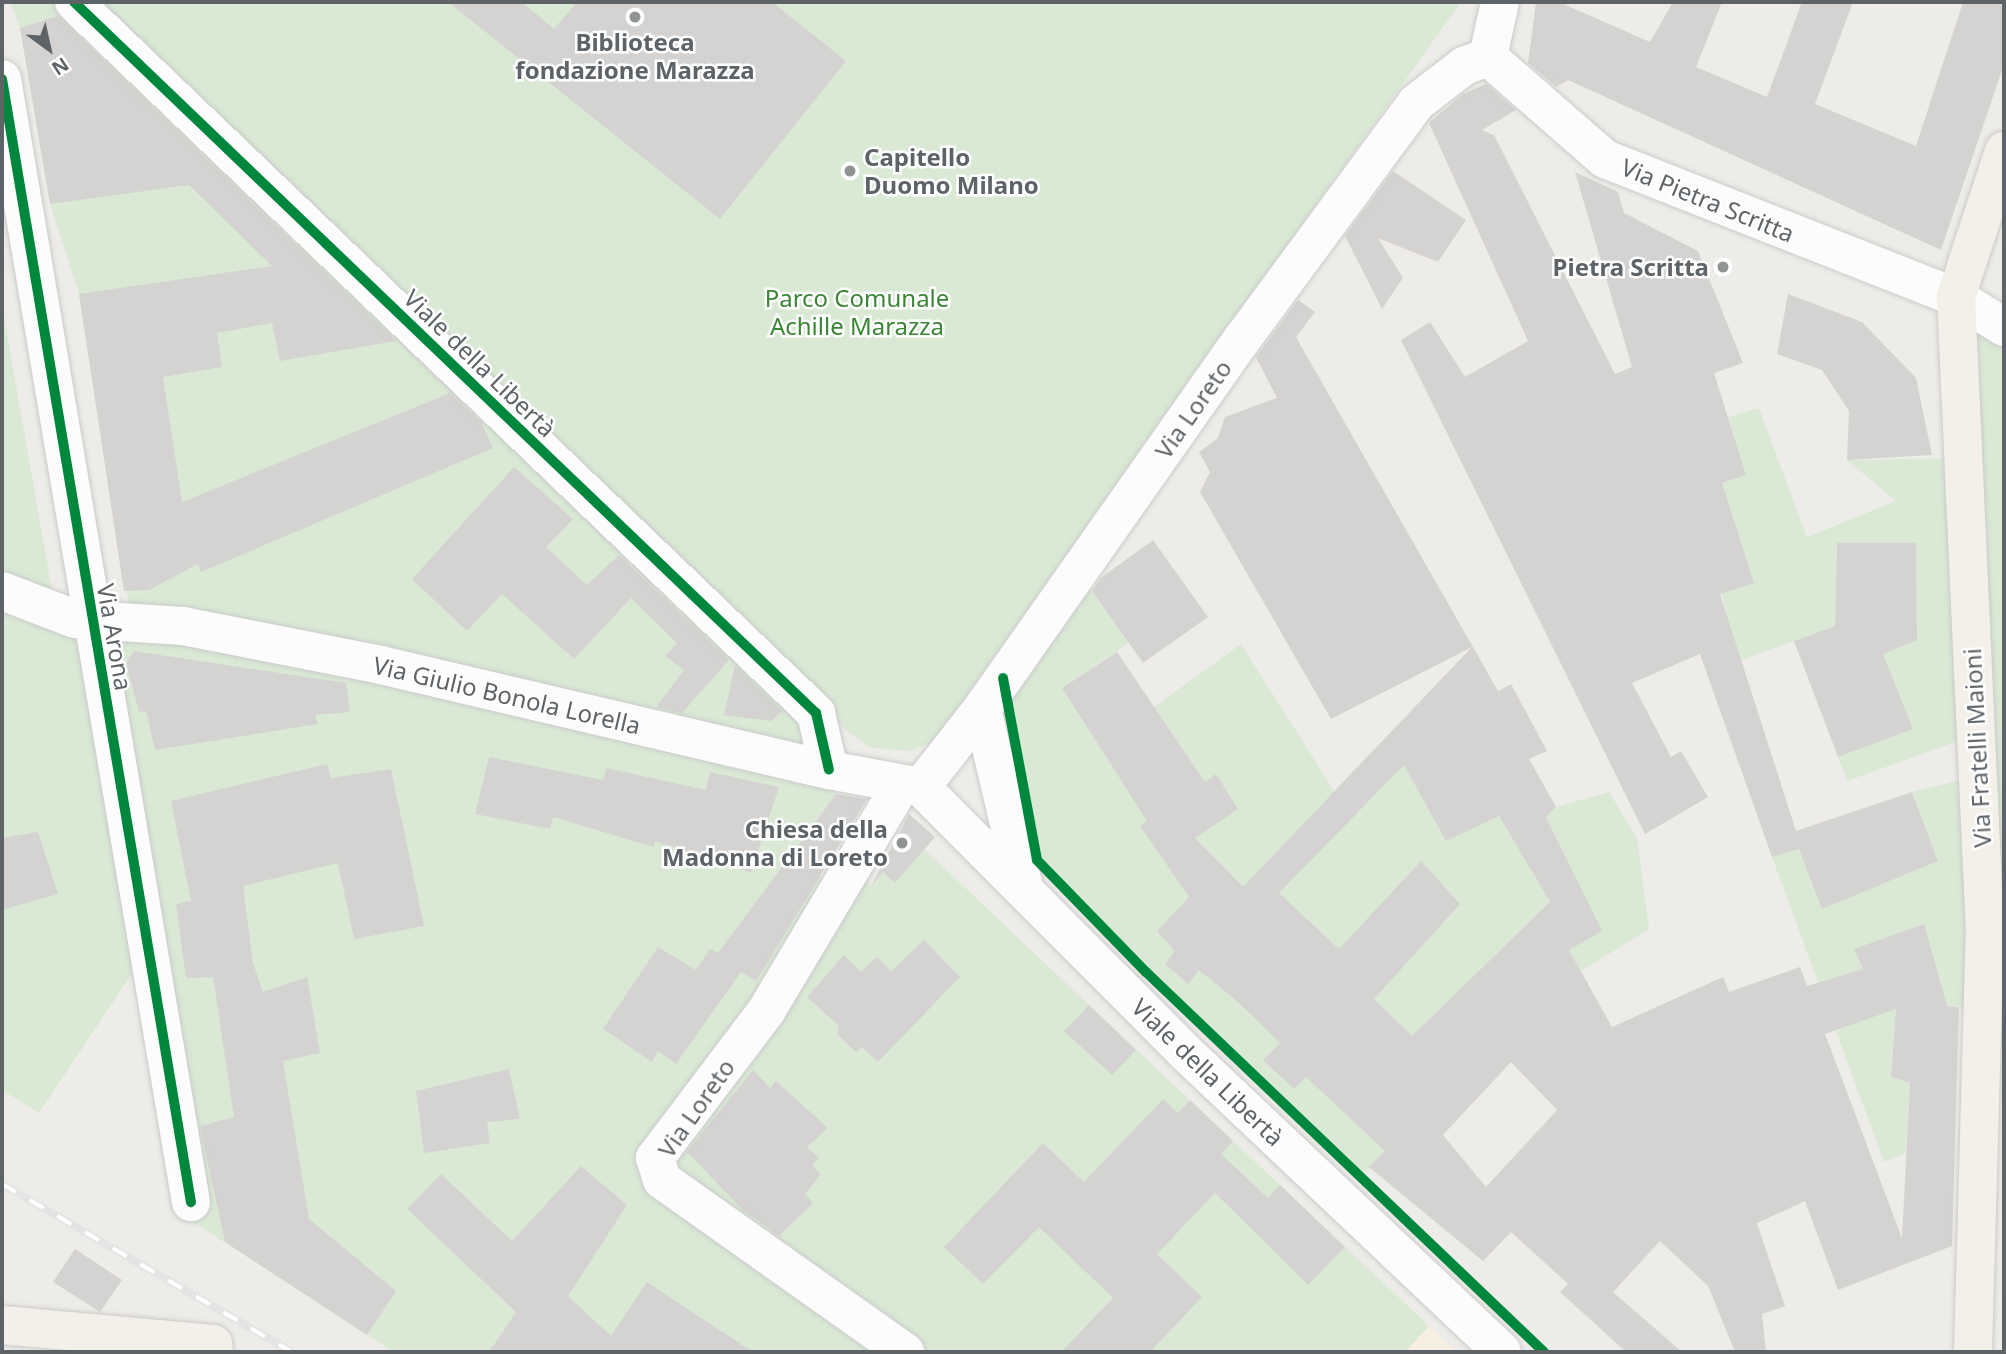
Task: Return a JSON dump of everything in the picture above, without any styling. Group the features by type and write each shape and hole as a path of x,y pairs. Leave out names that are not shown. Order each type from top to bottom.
{"main road":[{"name":"Via Fratelli Maioni","path":"1973,1352 1985,933 1956,297 2004,151"},
{"path":"2,1325 213,1348"}],"street":[{"name":"Viale della Libertà","path":"74,2 816,713 829,769"},
{"path":"1488,57 1500,2"},
{"name":"Via Pietra Scritta","path":"1488,57 1605,159 1956,297 2004,327"},
{"name":"Via Loreto","path":"905,1352 662,1180 655,1158 767,1010 911,786 982,709 1243,338 1416,103 1464,66 1488,57"},
{"name":"Via Arona","path":"2,79 91,622 191,1202"},
{"name":"Via Giulio Bonola Lorella","path":"2,590 56,614 91,622 183,626 367,662 911,786"},
{"path":"982,709 1024,888"},
{"name":"Viale della Libertà","path":"911,786 1024,888 1185,1052 1502,1352"}],"shaded area":[{"path":"1429,1326 1457,1352 1405,1352"}],"green space":[{"path":"11,2 74,2 816,713 843,784 789,858 829,882 850,868 871,885 883,872 895,883 924,849 1429,1326 1405,1352 394,1352 193,1222 147,951 39,1113 2,1090 2,610 132,624 79,294 50,204 20,28"},
{"name":"Parco Comunale Achille Marazza","path":"88,2 1461,2 934,741 911,751 871,748 848,732"},
{"path":"1956,297 2004,327 2004,1047 1982,1047 1983,1007 1922,1006 1895,1025 1891,1077 1910,1083 1906,1153 1884,1162 1772,857 1802,848 1822,909 1938,861 1912,792 1978,776 1975,735 1847,781 1838,757 1913,729 1883,654 1917,640 1916,543 1837,543 1835,626 1739,661 1695,493 1745,475 1728,417 1759,408 1807,537 1896,501 1847,460 1963,458"},
{"path":"4,317 56,614 2,591"},
{"path":"1078,573 1129,643 1062,688 1128,791 1187,755 1154,707 1241,644 1334,791 1366,758 1392,743 1499,816 1576,946 1601,931 1546,817 1556,807 1609,792 1637,838 1649,929 1581,971 1546,908 1463,1069 1361,1178 1146,972 1037,860 1003,678"}],"building":[{"path":"448,2 522,2 554,29 577,2 772,2 846,61 720,219"},
{"path":"1536,2 1559,2 1650,42 1673,2 1722,2 1696,67 1767,97 1802,2 1853,2 1815,104 1916,146 1963,2 2004,2 2004,64 1941,250 1568,80 1556,87 1528,63"},
{"path":"58,16 396,341 280,361 272,323 217,333 222,367 163,377 182,502 450,393 481,422 493,448 201,572 198,564 149,590 124,591 79,294 272,266 189,185 50,204 20,28"},
{"path":"1486,84 1516,110 1482,130 1494,135 1615,374 1632,367 1575,172 1618,192 1624,213 1698,251 1743,363 1714,373 1746,475 1722,483 1754,583 1720,594 1796,831 1912,792 1938,861 1822,909 1799,849 1772,857 1700,654 1632,683 1671,757 1681,751 1708,797 1645,834 1401,340 1430,322 1465,377 1528,341 1429,123 1463,94"},
{"path":"1393,171 1466,220 1438,262 1378,238 1403,278 1382,309 1345,236"},
{"path":"1788,294 1862,322 1916,378 1932,455 1847,460 1849,411 1822,370 1777,354"},
{"path":"1298,300 1315,312 1296,337 1498,691 1511,684 1547,751 1529,759 1556,807 1546,817 1602,931 1569,950 1612,1027 1723,977 1729,992 1800,967 1807,986 1863,969 1854,949 1924,924 1947,1006 1959,1007 1952,1246 1838,1290 1805,1201 1757,1223 1785,1306 1762,1314 1766,1352 1735,1352 1708,1286 1660,1241 1613,1292 1682,1352 1626,1352 1560,1292 1568,1284 1511,1232 1483,1261 1369,1167 1385,1151 1306,1077 1294,1089 1263,1060 1280,1043 1238,1002 1199,970 1188,984 1165,964 1175,951 1157,931 1189,897 1140,826 1147,821 1062,688 1117,652 1205,782 1216,774 1238,809 1195,838 1243,887 1472,647 1331,719 1200,492 1210,472 1199,452 1218,438 1225,417 1277,398 1256,357","holes":["1404,765 1446,841 1499,816 1550,902 1412,1036 1374,999 1460,904 1421,861 1339,949 1279,893","1896,1009 1891,1077 1910,1083 1902,1238 1825,1034","1511,1062 1557,1110 1486,1187 1443,1135"]},
{"path":"514,467 573,519 546,547 587,585 619,555 729,660 682,713 656,707 684,670 665,656 677,643 631,598 574,659 502,594 467,631 412,579"},
{"path":"1153,540 1208,617 1143,663 1092,591 1102,577"},
{"path":"1837,543 1916,543 1917,640 1883,654 1913,729 1838,757 1794,641 1835,626"},
{"path":"134,651 346,683 350,712 315,715 318,724 155,750 146,711 139,712 126,664"},
{"path":"735,666 782,711 771,721 724,715"},
{"path":"489,757 603,780 606,768 706,790 710,772 779,787 751,873 655,841 654,847 553,817 550,829 475,814"},
{"path":"327,764 331,778 391,769 424,926 354,939 338,863 243,886 253,963 263,992 307,977 320,1053 283,1061 309,1219 396,1291 367,1335 225,1242 200,1126 234,1117 213,977 186,978 176,904 191,901 171,801"},
{"path":"836,794 867,799 756,981 741,972 676,1064 658,1051 652,1062 603,1029 658,947 696,970 710,949 718,953"},
{"name":"Chiesa della Madonna di Loreto","path":"909,814 935,837 895,883 883,872 871,886"},
{"path":"38,832 58,894 2,910 2,838"},
{"path":"924,940 960,977 878,1062 862,1047 856,1052 837,1034 839,1026 807,997 844,955 861,972 877,957 891,971"},
{"path":"1089,1005 1136,1050 1112,1075 1064,1031"},
{"path":"509,1069 520,1119 487,1122 490,1143 424,1153 416,1091"},
{"path":"753,1070 770,1088 776,1081 828,1128 807,1147 819,1158 812,1165 821,1174 805,1194 813,1203 779,1236 742,1209 687,1152"},
{"path":"1163,1099 1178,1113 1190,1100 1233,1141 1221,1154 1268,1198 1280,1185 1345,1247 1308,1285 1215,1193 1157,1254 1202,1297 1150,1352 1061,1352 1113,1298 1039,1227 983,1284 944,1247 1043,1143 1084,1182"},
{"path":"581,1166 627,1205 568,1296 611,1336 647,1282 753,1352 489,1352 516,1312 407,1209 441,1174 512,1241"},
{"path":"75,1249 122,1280 100,1312 53,1282"}],"railway":[{"path":"2,1184 292,1352"}],"cycle path":[{"path":"74,2 816,713 829,770"},
{"path":"2,79 191,1202"},
{"path":"1003,678 1037,860 1146,972 1544,1352"}],"place":[{"name":"Biblioteca fondazione Marazza","path":"635,17"},
{"name":"Capitello Duomo Milano","path":"850,171"},
{"name":"Pietra Scritta","path":"1723,267"},
{"name":"Chiesa della Madonna di Loreto","path":"902,843"}]}
